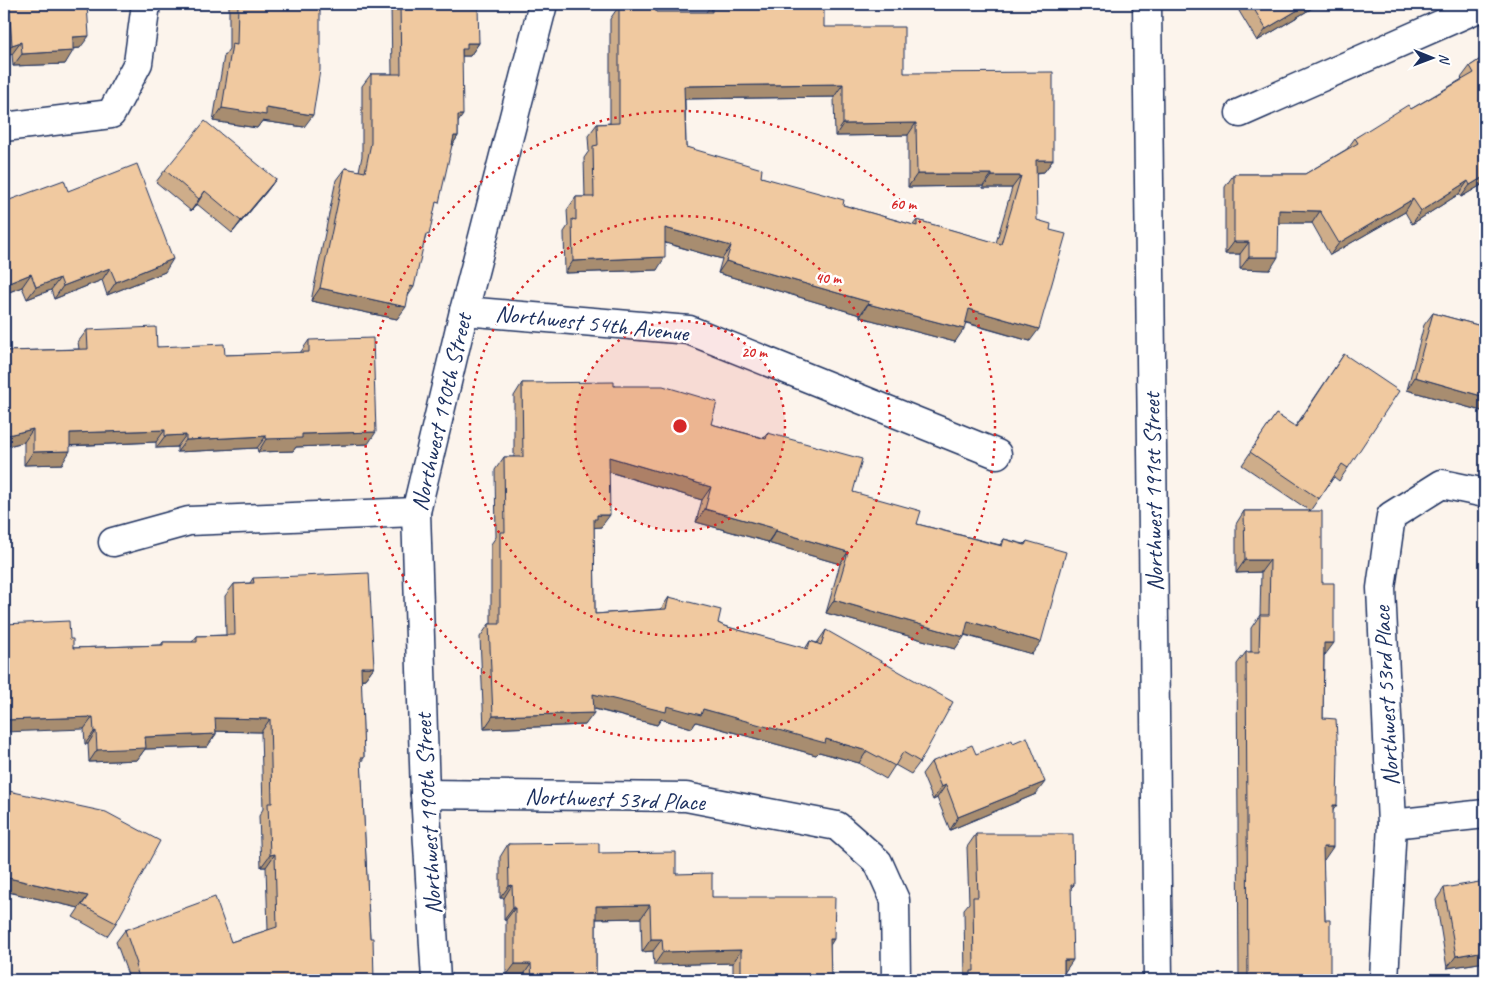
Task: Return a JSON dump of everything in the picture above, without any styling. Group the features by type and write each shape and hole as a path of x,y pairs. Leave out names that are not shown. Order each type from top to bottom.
{"street":[{"path":"4,127 111,114 138,63 146,4"},
{"name":"Northwest 190th Street","path":"436,980 425,794 416,512 464,311 543,4"},
{"name":"Northwest 191st Street","path":"1147,4 1158,980"},
{"path":"1240,113 1485,5"},
{"name":"Northwest 54th Avenue","path":"464,311 689,330 997,454"},
{"name":"Northwest 53rd Place","path":"1384,980 1392,824 1381,588 1391,516 1442,484 1485,493"},
{"path":"113,542 189,521 416,512"},
{"name":"Northwest 53rd Place","path":"425,794 686,797 837,826 878,862 895,900 896,980"},
{"path":"1392,824 1485,814"}],"building":[{"path":"9,4 87,4 89,36 73,37 73,51 22,54 21,42 12,45"},
{"path":"238,4 320,4 320,70 313,115 266,108 266,115 222,108 232,44 237,45"},
{"path":"400,4 471,4 471,8 478,8 479,43 467,43 467,49 462,49 463,115 458,115 458,136 454,136 439,203 436,202 429,235 426,234 414,287 410,286 406,307 320,288 345,168 365,172 371,143 371,74 401,74"},
{"path":"712,4 824,4 824,27 904,27 904,73 1053,72 1053,160 1036,160 1037,220 1051,224 1050,230 1066,234 1039,329 969,309 964,329 868,304 869,302 726,261 731,246 665,228 665,257 573,261 572,219 576,220 576,197 594,197 593,146 598,145 597,124 619,123 619,6 656,6 656,12 712,12","holes":["843,84 843,124 916,123 917,174 1021,176 1001,244 917,220 917,226 843,205 844,200 761,177 762,169 686,147 684,86"]},
{"path":"1251,4 1308,4 1266,29"},
{"path":"1485,56 1485,176 1470,185 1468,181 1421,211 1413,199 1339,243 1320,211 1279,210 1278,257 1249,257 1249,242 1234,242 1234,174 1305,174 1358,143 1355,138 1408,105 1411,109 1474,73 1470,66"},
{"path":"205,121 276,179 241,221 205,191 199,199 165,170"},
{"path":"137,164 173,259 116,282 110,268 63,286 60,278 36,287 31,274 4,285 4,202 64,180 68,191"},
{"path":"1433,313 1485,327 1485,397 1415,377"},
{"path":"156,327 157,347 224,344 225,355 309,352 309,340 373,338 376,432 302,434 302,438 266,439 266,436 186,440 186,435 165,436 165,430 70,433 70,451 33,452 33,429 4,436 5,351 88,349 87,330"},
{"path":"1344,354 1399,391 1348,468 1342,464 1319,499 1250,452 1276,414 1296,427"},
{"path":"614,382 614,386 663,386 717,402 711,424 766,439 768,433 862,459 853,492 921,511 917,524 1002,546 1004,539 1025,545 1027,541 1066,552 1041,642 968,621 964,637 834,600 848,552 776,531 777,529 705,509 711,487 609,457 610,515 597,515 597,519 594,519 595,614 666,609 669,597 721,610 718,623 724,626 808,649 810,641 821,645 826,630 953,702 920,762 903,752 895,766 867,751 826,739 825,743 703,709 701,715 667,706 666,712 593,694 594,713 493,716 489,624 500,624 500,532 505,532 504,457 523,457 522,383"},
{"path":"1244,511 1322,511 1322,583 1334,583 1334,643 1324,643 1323,718 1336,719 1338,756 1337,805 1333,805 1333,847 1323,847 1325,920 1330,920 1330,980 1248,980 1246,652 1259,652 1260,615 1269,615 1270,560 1245,560"},
{"path":"369,573 374,667 361,667 364,758 361,758 370,938 373,938 374,980 140,980 135,965 137,964 125,930 215,897 231,942 277,927 275,854 270,855 268,803 272,803 270,719 215,718 216,734 145,737 146,748 97,750 93,717 4,720 4,624 69,621 70,639 73,639 73,648 163,645 163,642 197,642 197,636 235,635 234,584 254,583 253,578"},
{"path":"1027,737 1045,782 958,817 946,785 941,787 931,762 972,745 976,754 1012,740 1013,743"},
{"path":"4,790 106,812 160,841 116,923 82,905 88,896 4,877"},
{"path":"976,834 1073,834 1074,885 1071,885 1073,960 1064,960 1064,980 971,980 971,971 974,971 973,897 978,897"},
{"path":"599,843 599,853 676,852 676,874 712,873 712,897 835,897 834,939 830,939 831,980 741,980 741,950 663,952 662,939 651,939 650,905 596,906 596,980 532,980 531,964 515,964 515,908 513,908 512,885 509,886 508,844"},
{"path":"1485,881 1485,951 1456,956 1444,888"}]}
